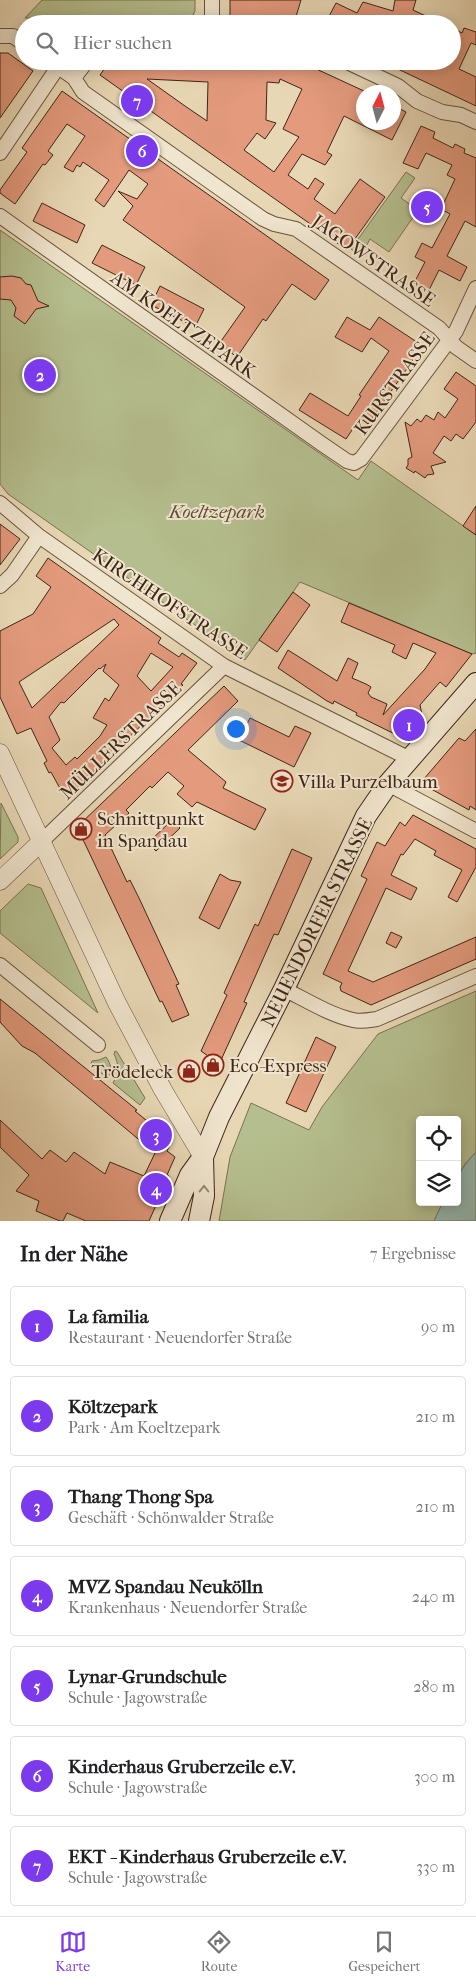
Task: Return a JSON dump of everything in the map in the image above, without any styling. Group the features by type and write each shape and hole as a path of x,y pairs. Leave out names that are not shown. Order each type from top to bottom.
{"main road":[{"name":"NEUENDORFER STRASSE","path":"177,1219 190,1175 203,1157 219,1117 284,989 366,816 388,784 476,683"},
{"name":"NEUENDORFER STRASSE","path":"199,1221 204,1196 203,1157"}],"street":[{"path":"212,0 212,15"},
{"path":"0,36 15,37"},
{"path":"0,153 50,70"},
{"name":"JAGOWSTRASSE","path":"63,70 74,78 83,92 263,219 274,224 296,229 438,328 456,347 476,361"},
{"path":"74,78 80,70"},
{"path":"364,70 398,86 417,102 442,112 461,115 476,122"},
{"name":"AM KOELTZEPARK","path":"0,216 347,461"},
{"name":"KURSTRASSE","path":"347,461 354,463 361,459 456,330 476,288"},
{"name":"KIRCHHOFSTRASSE","path":"0,503 39,536 224,666 410,759"},
{"path":"0,586 12,575 39,536"},
{"name":"MÜLLERSTRASSE","path":"42,841 224,666"},
{"path":"0,753 117,1003 203,1157"},
{"path":"388,784 476,832"},
{"path":"0,881 42,841"},
{"path":"0,965 98,1045"},
{"path":"284,989 355,1021 366,1021 377,1019 476,976"}],"green space":[{"path":"42,0 195,0 193,15 28,15"},
{"path":"406,172 415,178 401,198 418,210 389,252 370,239 361,256 351,249"},
{"name":"Koeltzepark","path":"0,230 358,480 371,461 476,535 476,653 472,654 300,582 245,660 8,494 0,484"},
{"path":"1,803 18,837 18,842 0,859"},
{"path":"28,884 41,888 98,1013 0,933 0,911"},
{"path":"476,991 476,1152 461,1170 461,1116 416,1116 416,1206 441,1206 434,1221 219,1221 230,1157 251,1103 309,1130 322,1107 378,1034"},
{"path":"115,1051 145,1098 140,1105 113,1083 118,1068 114,1054"},
{"path":"106,1057 111,1068 107,1078 91,1064 92,1061"}],"water":[{"path":"476,1152 476,1221 434,1221 441,1206 461,1206 461,1172"}],"building":[{"path":"230,0 301,0 296,15 230,15"},
{"path":"395,0 416,0 413,10 424,15 330,15 336,3 357,13 363,2 393,11"},
{"path":"464,28 476,32 476,45 471,43 461,65 461,32"},
{"path":"0,53 8,53 15,58 15,70 33,71 0,118"},
{"path":"104,70 318,70 356,87 356,122 344,116 327,152 332,155 325,165 302,154 288,175 308,189 315,178 324,184 314,199 335,214 360,179 385,197 347,250 100,75","holes":["147,79 208,82 207,121 185,106","280,79 302,89 283,129 299,137 274,172 244,150 257,133 265,139 276,123 266,120 267,82 279,83"]},
{"path":"400,70 461,70 476,77 476,106"},
{"path":"62,91 329,280 315,300 292,284 266,321 263,319 237,357 219,344 245,307 123,220 133,206 118,191 137,199 148,184 129,170 104,207 95,200 109,180 83,162 80,167 77,165 73,172 64,167 85,136 67,124 48,151 53,155 45,165 43,164 15,204 0,193 0,190 27,152 22,148"},
{"path":"401,110 406,112 401,122"},
{"path":"421,126 435,132 433,138 453,148 455,144 465,149 464,153 476,158 476,227 465,221 447,256 467,267 460,281 439,270 429,290 414,283 425,262 415,257 422,243 432,248 450,214 441,209 455,179 447,175 452,165 426,153 418,169 403,163"},
{"path":"372,130 397,130 392,140"},
{"path":"42,203 85,225 77,243 33,221"},
{"path":"102,245 145,267 136,285 92,263"},
{"path":"12,276 21,278 26,284 31,285 38,301 49,306 36,309 25,324 14,316 16,308 11,300 0,299 0,277"},
{"path":"160,286 204,309 195,327 151,305"},
{"path":"347,317 370,330 379,317 423,346 368,424 360,418 346,439 299,410 310,393 348,416 361,396 359,395 389,351 371,338 362,352 335,337"},
{"path":"456,372 476,386 476,422 463,439 456,434 451,441 444,436 433,453 446,462 431,466 434,474 427,475 425,478 415,471 414,473 406,468 408,459 412,457 405,422 411,426 417,419 421,422 426,415 434,420 438,412 445,418 458,399 444,389"},
{"path":"476,506 476,535 463,526"},
{"path":"0,524 20,539 0,565"},
{"path":"48,558 161,638 158,643 179,657 182,653 197,663 181,684 183,685 90,777 69,795 63,794 51,772 49,773 44,763 47,761 31,728 17,734 0,697 0,631 33,614 51,587 36,576","holes":["114,619 119,625 32,708 19,682","151,653 173,667 151,691 137,676","106,664 103,671 119,685 109,701 105,698 93,718 107,725 100,736 77,759 75,757 66,765 52,748 60,740 49,717 61,702 64,703"]},
{"path":"293,592 310,605 277,652 259,640"},
{"path":"349,603 472,654 446,687 440,682 420,705 422,715 403,738 356,715 357,713 334,701 333,704 327,701 278,668 288,650 337,681 348,658 358,663 352,678 371,687 368,693 371,697 387,704 383,715 425,669 436,653 413,643 406,659 392,652 395,645 341,622"},
{"path":"224,686 238,701 188,750 226,782 223,788 266,809 255,830 197,802 192,807 177,794 184,786 168,772 152,788 150,786 126,810 129,813 105,835 127,882 130,880 139,898 179,984 176,985 189,1015 172,1022 162,1001 160,1002 77,827"},
{"path":"250,718 289,737 295,726 311,733 294,767 239,740"},
{"path":"476,729 476,810 470,806 469,810 424,785 423,780 459,738 465,741"},
{"path":"413,815 476,849 476,867 457,902 448,897 462,870 434,855 436,851 415,839 403,855 401,854 391,875 417,888 411,900 386,888 348,971 373,982 476,937 476,959 371,1005 341,991 342,983 323,974 367,879 361,876 377,842 385,846 400,822 405,826"},
{"path":"172,820 180,828 156,851 148,843"},
{"path":"292,849 312,858 278,935 274,934 244,1002 247,1003 216,1071 205,1063 208,1056 201,1051 227,995 224,993 255,924 258,926"},
{"path":"220,874 230,880 241,882 219,929 199,918"},
{"path":"391,932 402,937 396,948 386,943"},
{"path":"0,999 137,1110 135,1111 163,1134 169,1147 167,1151 175,1157 167,1175 169,1176 149,1221 86,1221 67,1213 63,1221 60,1221 36,1211 39,1201 16,1191 29,1175 0,1147 0,1120 42,1159 50,1150 66,1162 74,1152 105,1174 110,1162 144,1176 155,1153 35,1053 22,1046 0,1022"},
{"path":"316,1037 336,1047 306,1112 286,1103"}],"place":[{"name":"EKT - Kinderhaus Gruberzeile e.V.","path":"137,101"},
{"name":"Kinderhaus Gruberzeile e.V.","path":"142,151"},
{"name":"Lynar-Grundschule","path":"427,207"},
{"name":"Költzepark","path":"40,375"},
{"name":"La familia","path":"409,725"},
{"name":"Villa Purzelbaum","path":"282,781"},
{"name":"Schnittpunkt in Spandau","path":"81,829"},
{"name":"Eco-Express","path":"213,1065"},
{"name":"Trödeleck","path":"189,1071"},
{"name":"Thang Thong Spa","path":"156,1135"},
{"name":"MVZ Spandau Neukölln","path":"156,1189"}]}
